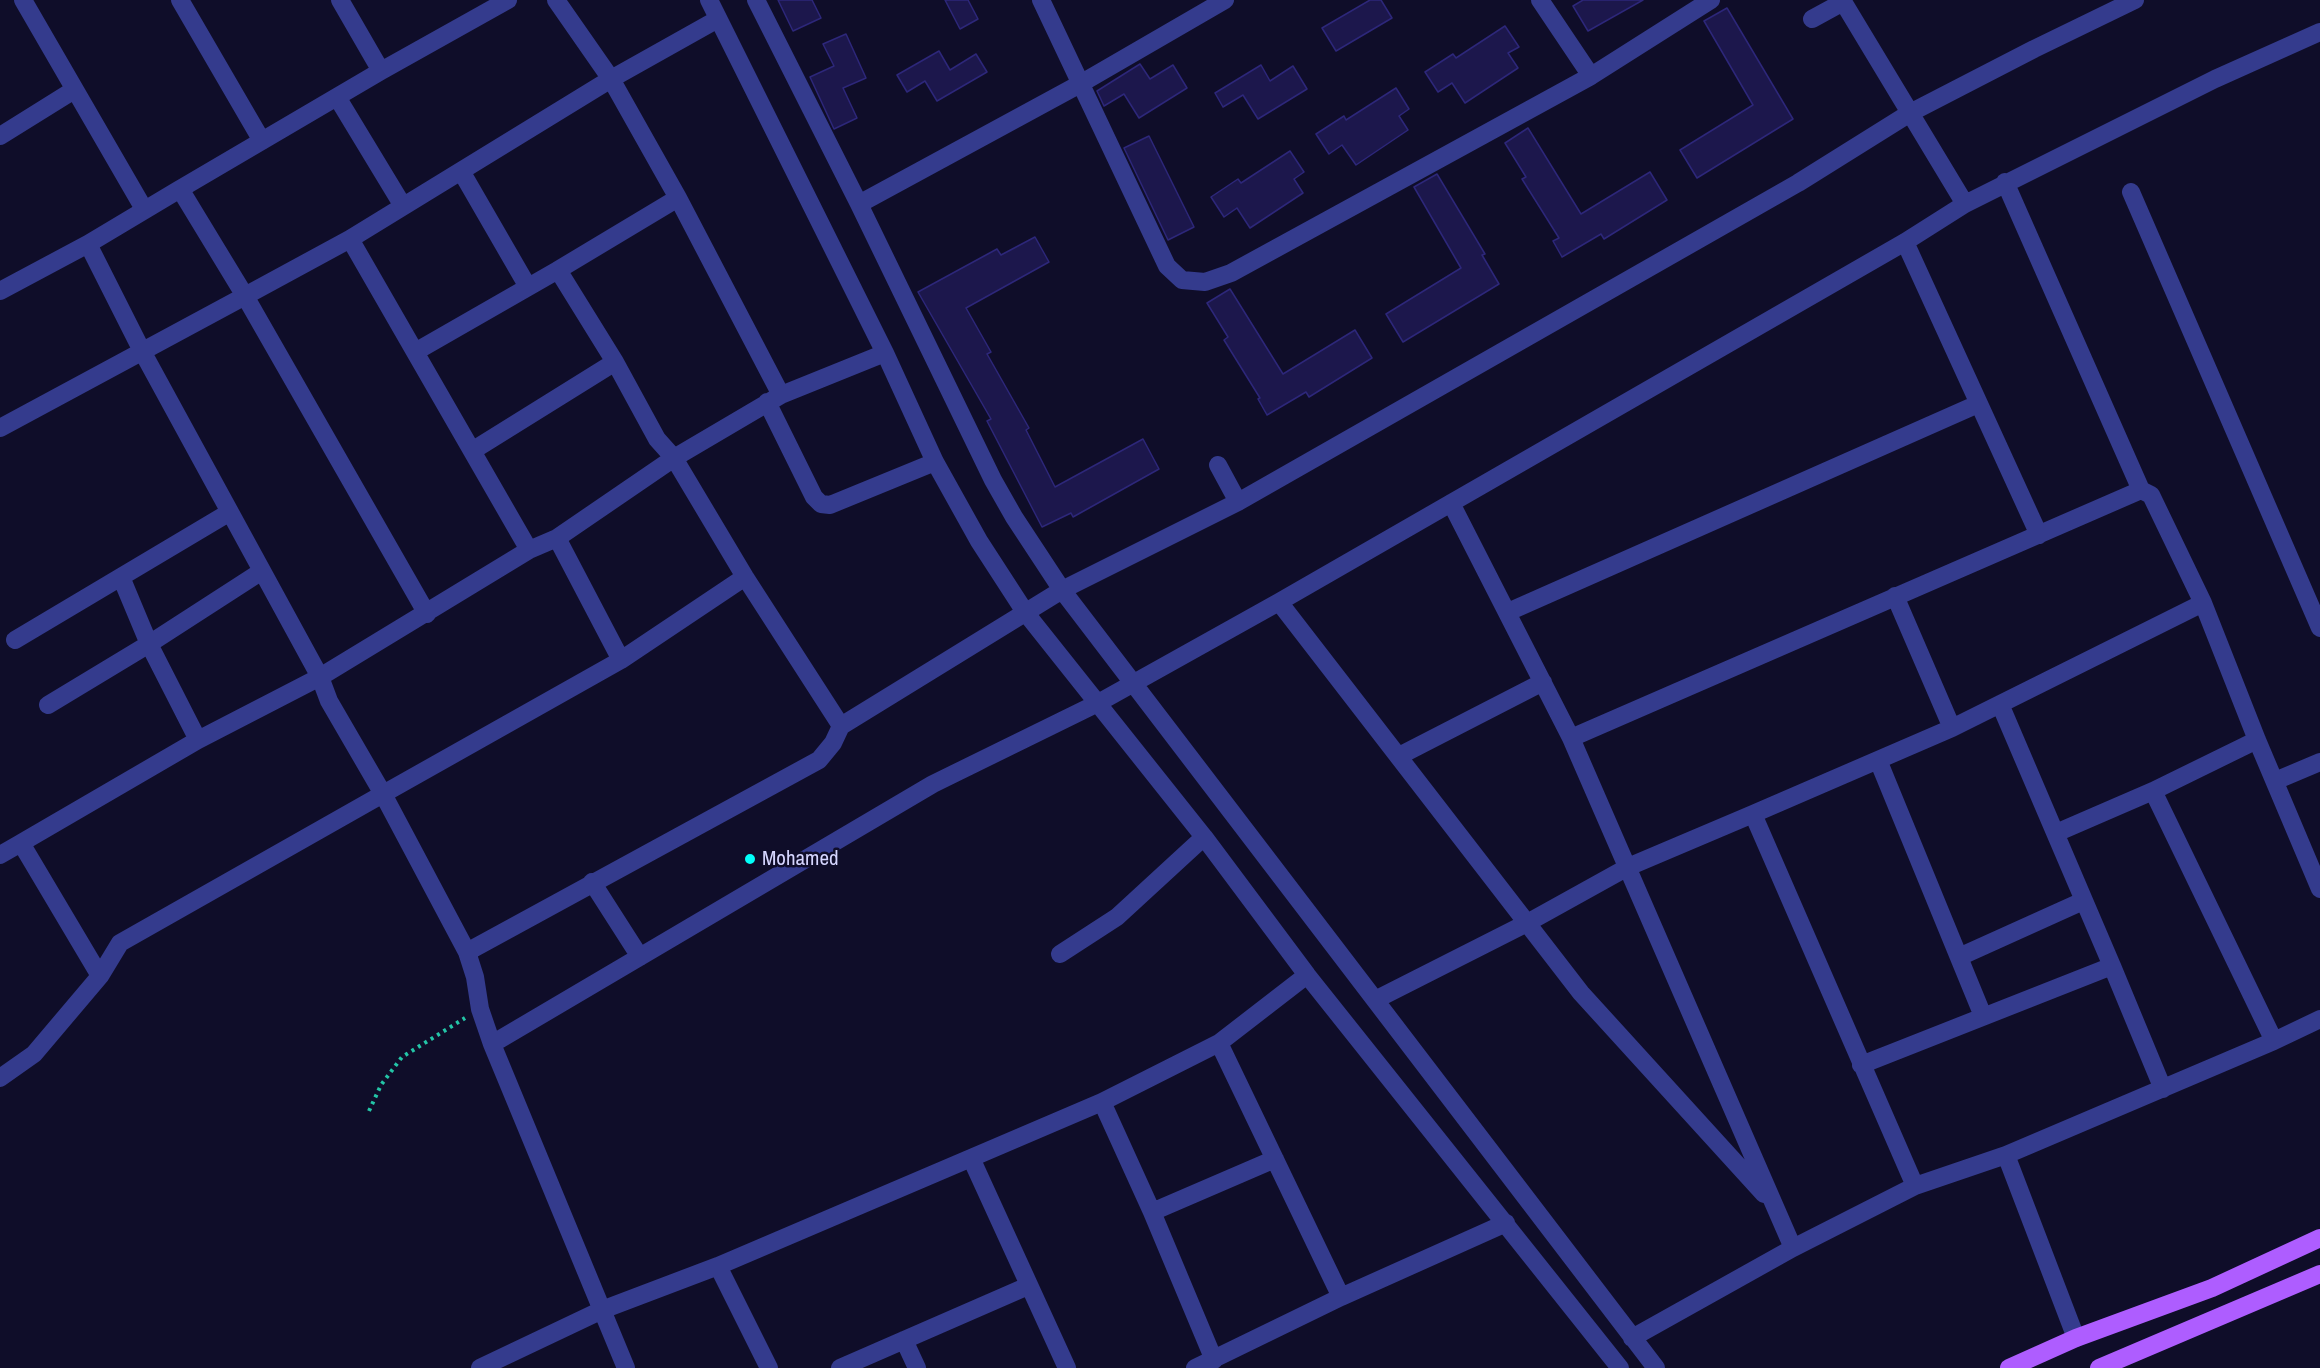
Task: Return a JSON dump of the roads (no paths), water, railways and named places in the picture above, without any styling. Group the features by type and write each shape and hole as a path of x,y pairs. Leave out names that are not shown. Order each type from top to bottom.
{"main road":[{"path":"2009,1368 2076,1338 2212,1288 2320,1238"},
{"path":"2099,1368 2320,1274"}],"street":[{"path":"23,0 144,209"},
{"path":"180,0 262,141"},
{"path":"340,0 381,71"},
{"path":"0,291 88,244 381,71 508,0"},
{"path":"556,0 611,79 678,198 774,398 814,497 821,504 830,506 935,462"},
{"path":"709,0 885,353 935,462 979,541 1025,612 1204,837 1308,975 1620,1368"},
{"path":"756,0 859,204 993,480 1014,517 1062,590 1656,1368"},
{"path":"1041,0 1167,266 1182,280 1205,282 1232,273 1591,76 1711,0"},
{"path":"859,204 1080,84 1225,0"},
{"path":"1540,0 1591,76"},
{"path":"467,951 819,760 833,744 841,726 1062,590 1238,502 1798,183 1910,112 2135,0"},
{"path":"1812,20 1843,1 1965,204"},
{"path":"0,428 350,239 611,79 718,19"},
{"path":"492,1044 933,784 1098,703 1279,602 1905,242 1965,204 2215,79 2320,32"},
{"path":"0,136 74,90"},
{"path":"337,97 403,207"},
{"path":"461,171 528,287"},
{"path":"2006,182 2141,490 2151,495 2203,603 2257,740 2320,888"},
{"path":"180,189 245,296 427,614"},
{"path":"2131,192 2320,628"},
{"path":"415,352 678,198"},
{"path":"350,239 529,550"},
{"path":"1905,242 2039,535"},
{"path":"88,244 142,351 320,677 329,701 383,794 467,951 475,976 480,1009 492,1044 626,1368"},
{"path":"558,270 615,362 657,439 674,458 745,577 841,726"},
{"path":"0,855 198,740 320,677 529,550 557,538 674,458 774,398 885,353"},
{"path":"472,451 615,362"},
{"path":"1508,612 1978,404"},
{"path":"1218,465 1238,502"},
{"path":"1571,738 2141,490"},
{"path":"1451,503 1571,738 1793,1248"},
{"path":"15,640 230,512"},
{"path":"557,538 621,660"},
{"path":"48,705 149,644 262,571"},
{"path":"121,576 149,644 198,740"},
{"path":"0,1078 34,1054 100,976 120,943 621,660 745,577"},
{"path":"1895,596 1952,728"},
{"path":"1279,602 1581,993 1773,1204"},
{"path":"1375,1000 1527,923 1628,867 1952,728 2203,603"},
{"path":"1399,756 1543,682"},
{"path":"2000,704 2163,1089"},
{"path":"2056,833 2153,791 2257,740"},
{"path":"1878,760 1983,1016"},
{"path":"2275,781 2320,762"},
{"path":"2153,791 2274,1041"},
{"path":"1753,814 1915,1186"},
{"path":"1060,954 1117,917 1204,837"},
{"path":"21,843 100,976"},
{"path":"592,882 640,957"},
{"path":"1959,957 2083,901"},
{"path":"1861,1065 2112,966"},
{"path":"480,1368 602,1310 718,1266 1102,1102 1219,1043 1308,975"},
{"path":"1632,1338 1793,1248 1915,1186 2006,1155 2274,1041 2320,1019"},
{"path":"1219,1043 1341,1297"},
{"path":"1102,1102 1152,1212 1214,1360"},
{"path":"2006,1155 2076,1338"},
{"path":"971,1158 1067,1368"},
{"path":"1152,1212 1275,1159"},
{"path":"1195,1368 1341,1297 1506,1223"},
{"path":"718,1266 769,1368"},
{"path":"840,1368 1028,1286"},
{"path":"904,1340 917,1368"}],"place":[{"name":"Mohamed","path":"750,859"}]}
